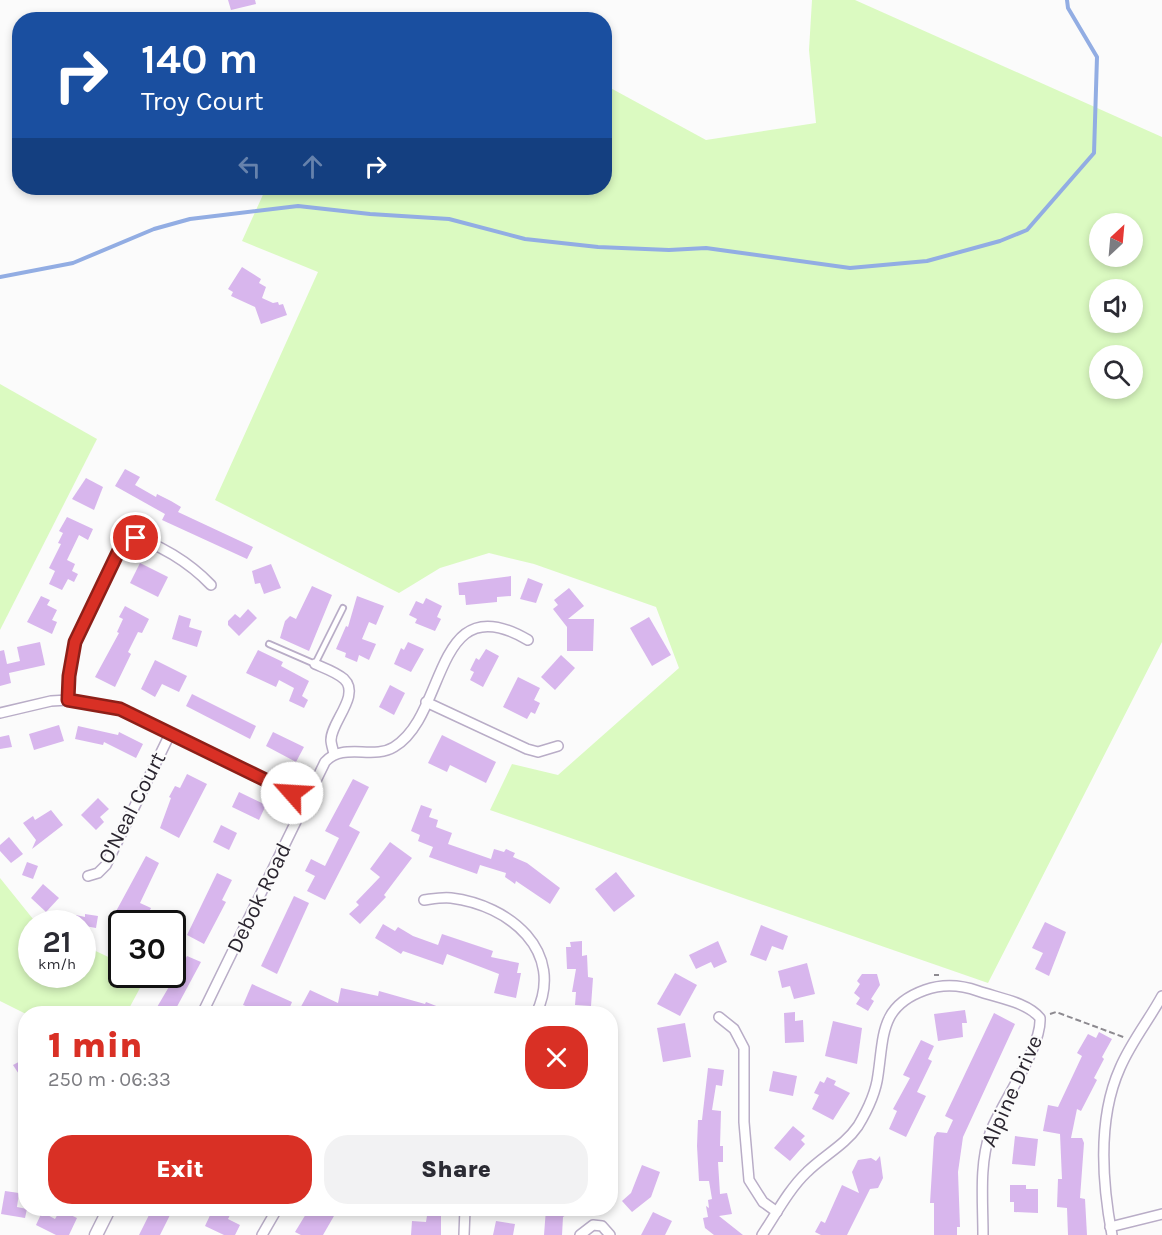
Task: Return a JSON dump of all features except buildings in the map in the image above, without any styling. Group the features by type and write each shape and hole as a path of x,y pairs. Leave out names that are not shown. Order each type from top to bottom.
{"street":[{"path":"68,700 69,676 75,642 119,548 128,537 145,542 182,561 198,571 211,585"},
{"path":"315,664 341,677 349,688 349,695 333,730 331,740 334,754 384,751 394,747 412,729 449,652 468,632 485,626 495,626 509,629 528,640"},
{"path":"0,713 51,701 68,700 120,709 307,800"},
{"path":"426,702 526,749 538,752 558,746"},
{"name":"O'Neal Court","path":"88,876 98,873 106,865 170,734"},
{"name":"Debok Road","path":"206,1006 325,762 334,754"},
{"path":"424,900 449,898 471,902 501,914 529,936 536,948 544,974 538,1006"},
{"path":"762,1235 806,1173 846,1140 857,1126 873,1095 878,1076 882,1036 888,1017 898,1004 915,993 948,985 975,990 1029,1008 1040,1018"},
{"path":"1162,996 1133,1043 1111,1091 1107,1112 1106,1162 1111,1231 1162,1214"},
{"path":"719,1017 734,1029 744,1048 744,1122 749,1180 763,1202 777,1212"},
{"name":"Alpine Drive","path":"983,1235 984,1153 991,1131 1041,1026 1040,1018"},
{"path":"96,1235 106,1216"},
{"path":"262,1235 273,1216"},
{"path":"464,1235 465,1216"},
{"path":"580,1235 593,1225 605,1228 610,1235"}],"lane":[{"path":"269,644 315,664 343,608"}],"path":[{"path":"934,975 939,975"},
{"path":"1040,1018 1056,1012 1123,1035 1133,1043"}],"green space":[{"path":"812,0 855,0 1162,137 1162,642 988,983 490,810 512,764 558,775 679,668 656,607 534,564 489,553 440,568 399,593 215,500 318,272 242,241 263,195 612,195 612,89 706,140 816,123 809,50"},
{"path":"0,384 97,439 0,630"},
{"path":"0,878 26,910 18,910 18,988 96,988 96,951 108,957 108,988 140,988 130,1006 18,1006 18,1010 0,1001"}],"waterway":[{"path":"0,277 73,263 154,229 190,219 298,206 449,219 525,239 598,247 669,250 706,248 850,268 927,261 1000,241 1027,230 1094,153 1097,57 1068,8 1067,0"}],"route":[{"path":"136,538 128,537 119,548 82,625 71,653 68,700 96,703 120,709 292,793"}]}
